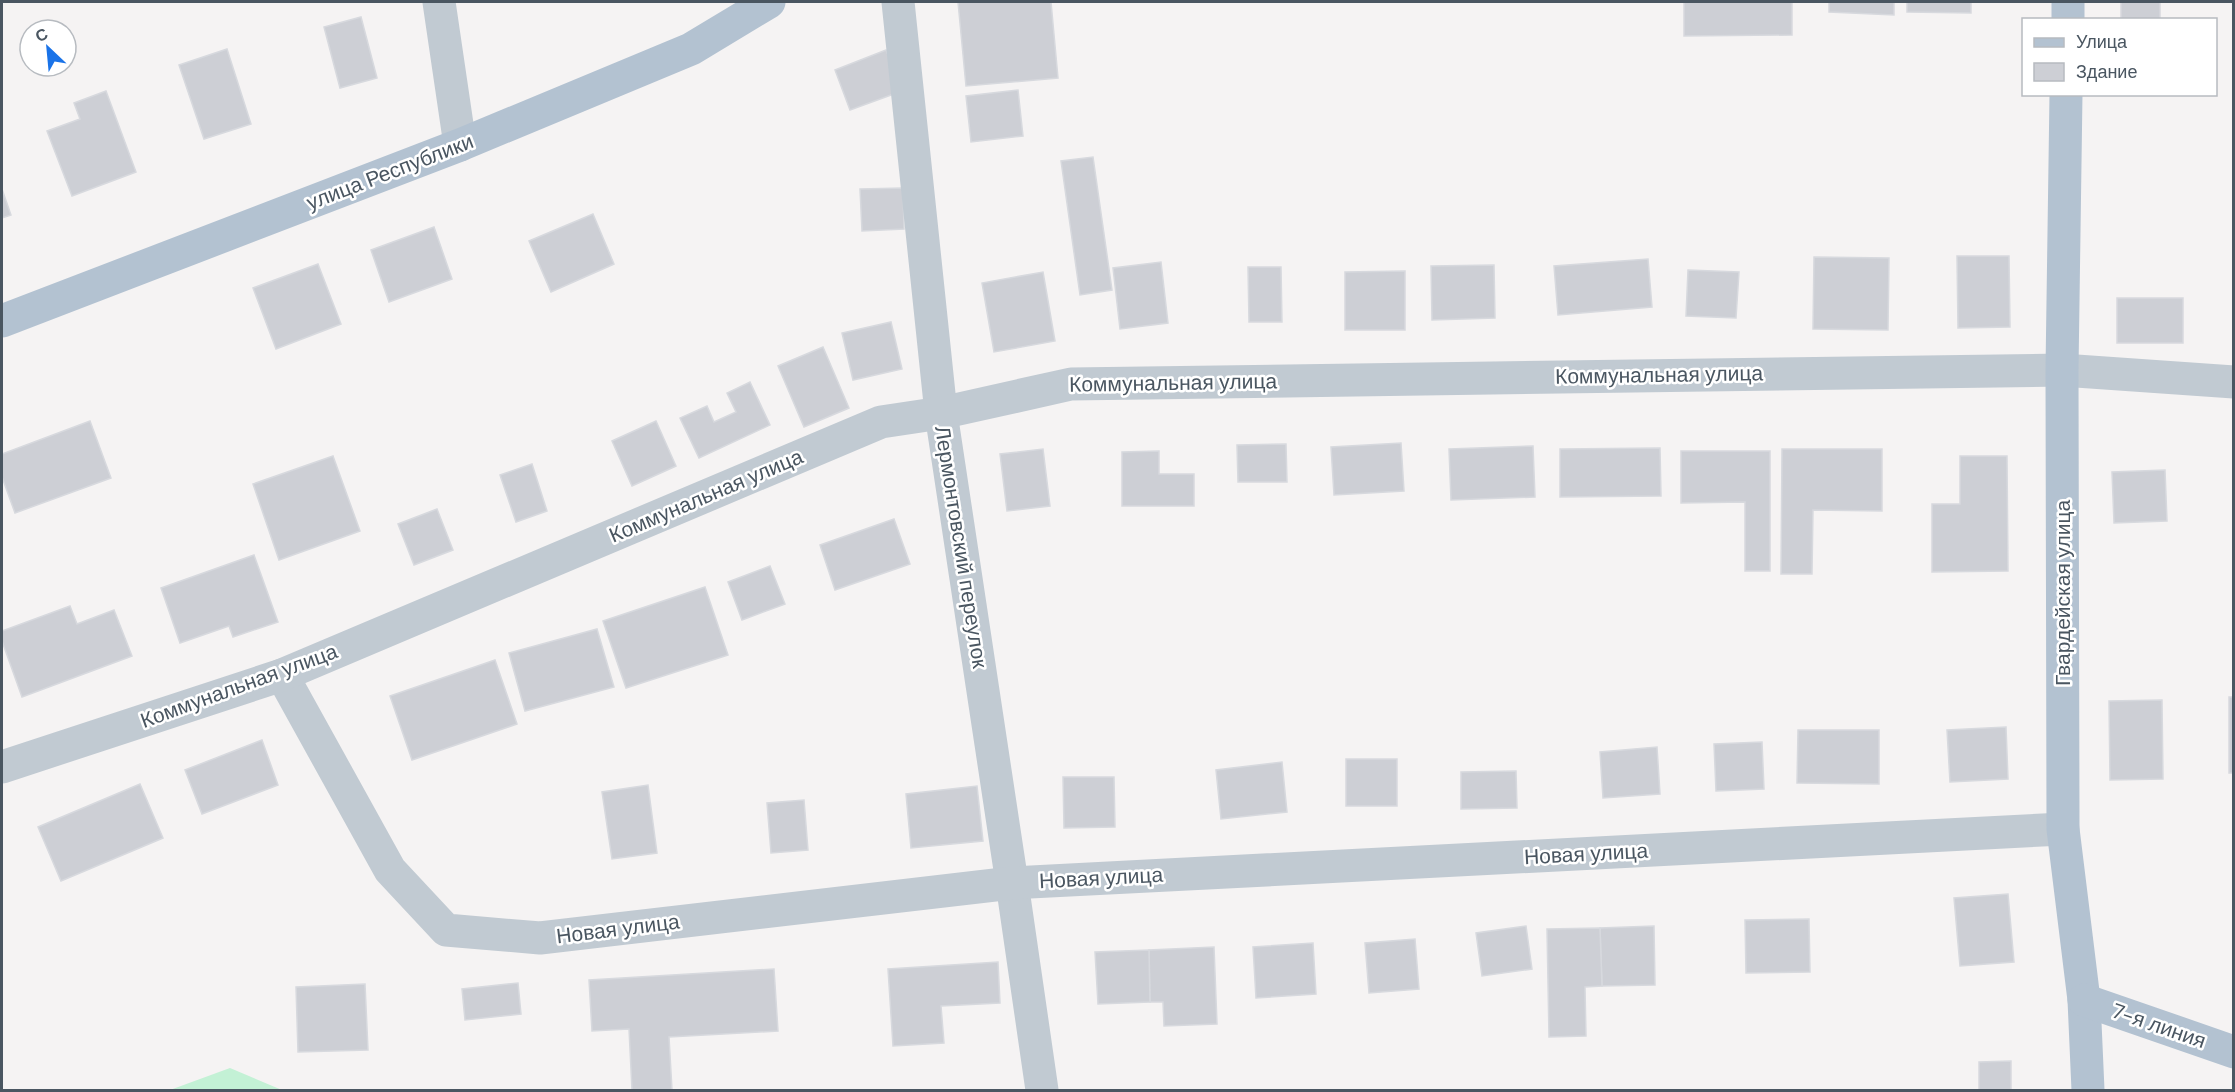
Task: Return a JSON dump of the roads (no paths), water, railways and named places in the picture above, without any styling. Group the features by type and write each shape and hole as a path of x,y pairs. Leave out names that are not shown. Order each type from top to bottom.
{"main road":[{"name":"улица Республики","path":"2,321 460,145 691,49 769,2"},
{"path":"2067,18 2068,2"},
{"name":"Гвардейская улица","path":"2066,96 2062,370 2063,829 2084,1000 2088,1090"},
{"name":"7-я линия","path":"2084,1000 2234,1052"}],"street":[{"path":"439,2 460,145"},
{"name":"Лермонтовский переулок","path":"898,2 941,413 1042,1090"},
{"name":"Коммунальная улица","path":"2,766 282,675 882,422 941,413 1071,384 2062,370 2234,382"},
{"name":"Новая улица","path":"282,675 390,870 446,930 540,938 1012,883 2063,829"}]}
